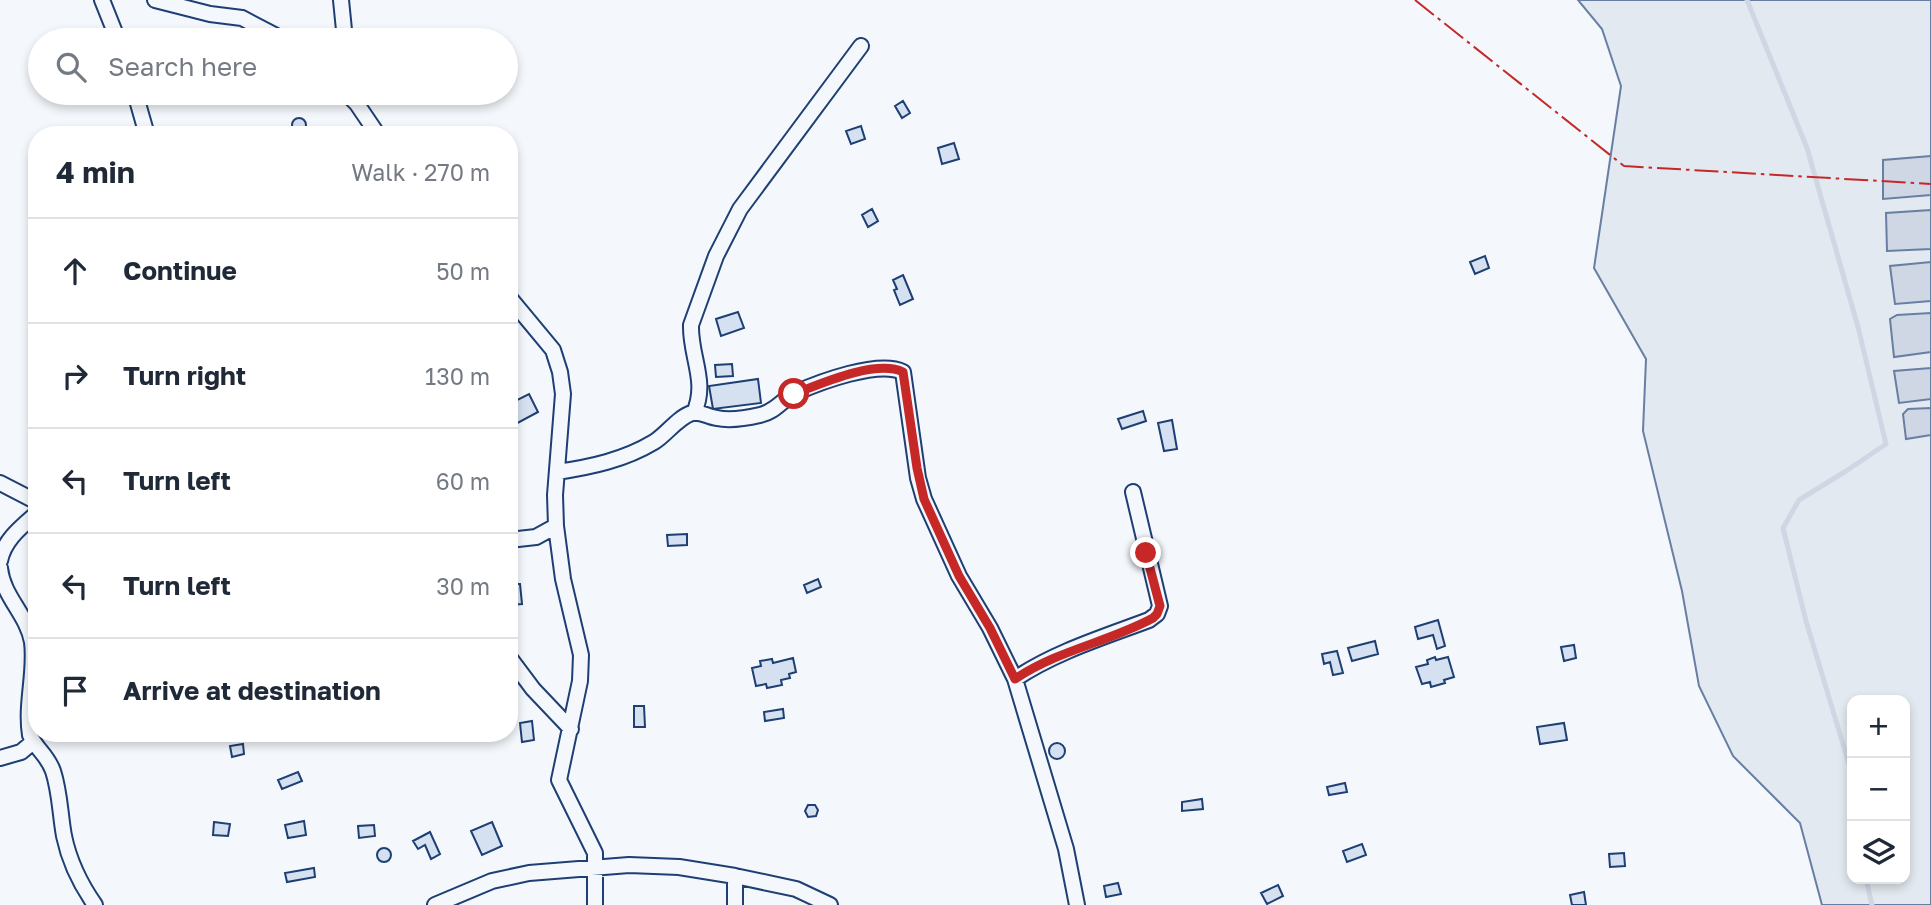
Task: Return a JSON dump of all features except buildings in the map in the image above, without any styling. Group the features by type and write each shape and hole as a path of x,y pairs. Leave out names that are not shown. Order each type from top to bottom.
{"street":[{"path":"102,0 113,28"},
{"path":"155,0 211,14 242,18 261,28"},
{"path":"341,0 344,28"},
{"path":"557,472 590,467 621,457 654,442 694,412 700,399 701,387 691,325 716,256 740,209 861,46"},
{"path":"138,105 144,126"},
{"path":"360,105 373,126"},
{"path":"518,308 553,350 564,394 557,472 556,526 563,579 581,655 580,681 560,765 559,780 595,853 594,905"},
{"path":"694,412 722,419 759,415 772,412 794,394 850,374 886,369 903,372 924,499 959,576 990,628 1015,679 1066,849 1077,905"},
{"path":"0,484 28,498"},
{"path":"1015,679 1027,670 1077,647 1149,620 1157,614 1160,606 1133,492"},
{"path":"0,561 12,535 28,521"},
{"path":"518,539 536,537 556,526"},
{"path":"0,568 7,593 24,619 28,632"},
{"path":"518,669 570,729"},
{"path":"0,758 21,752 33,742 43,752 54,774 64,837 84,890 95,905"},
{"path":"435,905 492,881 529,873 629,865 679,867 735,876 796,889 830,905"},
{"path":"735,876 735,905"}],"shaded area":[{"path":"1578,0 1931,0 1931,905 1822,905 1800,823 1733,756 1699,686 1682,591 1643,431 1646,359 1594,268 1621,86 1602,29"},
{"path":"1931,156 1931,195 1883,199 1883,160"},
{"path":"1931,210 1931,249 1887,251 1886,213"},
{"path":"1931,262 1931,301 1895,304 1890,266"},
{"path":"1931,313 1931,352 1894,357 1890,319 1897,315"},
{"path":"1931,368 1931,399 1899,403 1894,371"},
{"path":"1931,408 1931,435 1906,439 1903,414 1908,409"}],"waterway":[{"path":"1747,0 1807,148 1858,327 1886,444 1799,500 1783,528 1806,621 1847,758"},
{"path":"1867,884 1872,905"}],"power":[{"path":"1415,0 1624,166 1931,184"}],"route":[{"path":"794,394 850,374 886,369 903,372 918,478 924,499 959,576 990,628 1015,679 1027,670 1077,647 1153,618 1160,606 1146,553"}]}
